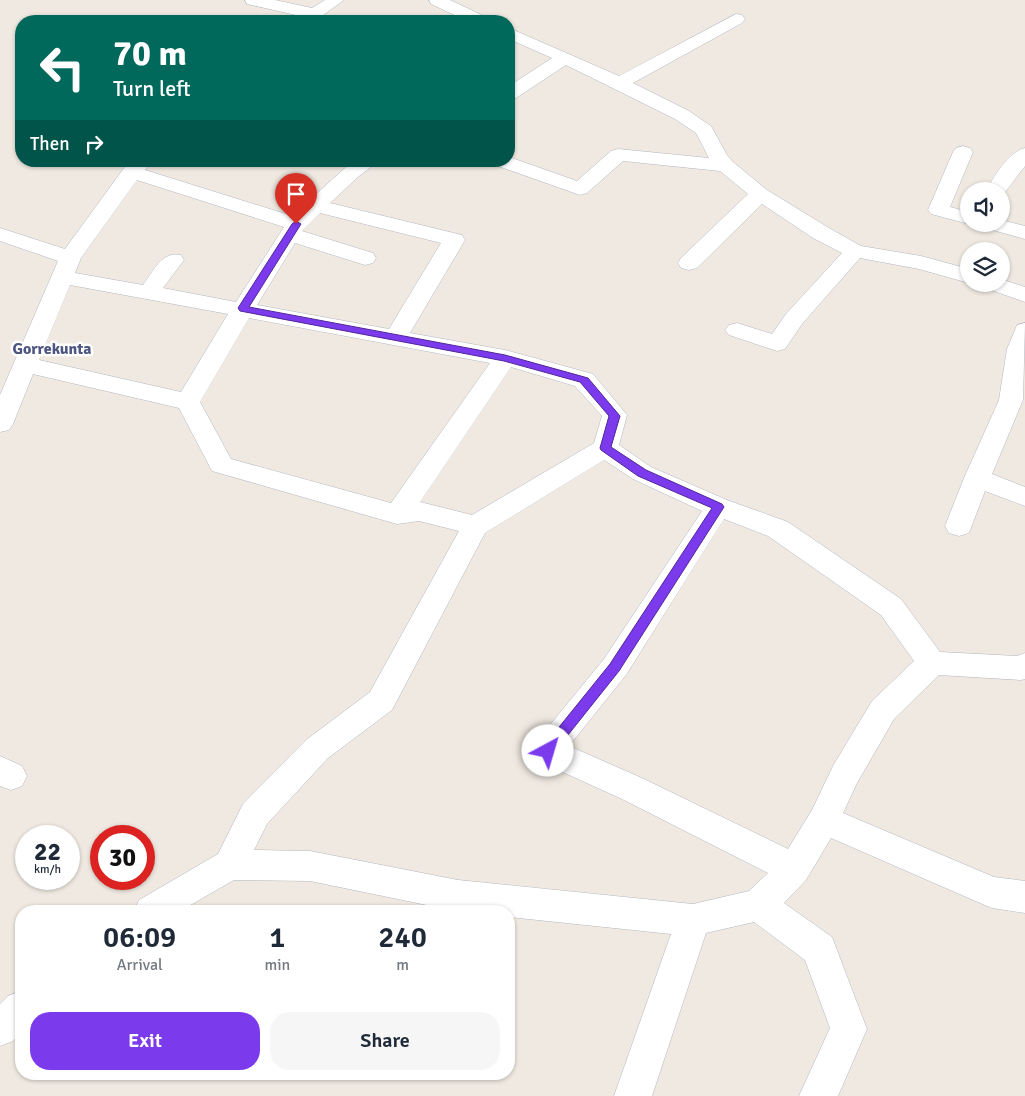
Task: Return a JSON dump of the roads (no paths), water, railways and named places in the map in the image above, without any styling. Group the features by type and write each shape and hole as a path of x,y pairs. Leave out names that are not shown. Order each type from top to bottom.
{"street":[{"path":"253,0 302,15"},
{"path":"312,15 336,0"},
{"path":"437,0 463,15"},
{"path":"619,83 736,19"},
{"path":"515,38 619,83 682,116 704,130 718,157 726,166 760,194 821,233 855,251 921,263 960,274"},
{"path":"515,90 564,58"},
{"path":"960,216 938,210 963,152"},
{"path":"1002,182 1025,154"},
{"path":"515,166 580,189 618,155 726,166"},
{"path":"0,424 66,267 136,167 365,258"},
{"path":"188,402 243,308 293,229 315,206 360,167"},
{"path":"689,263 760,194"},
{"path":"315,206 454,240 395,338"},
{"path":"1010,229 1025,233"},
{"path":"0,234 66,267 148,293 243,308 505,358 584,380 615,416 605,448 475,526 381,702 317,749 255,814 230,865"},
{"path":"738,330 777,344 794,318 855,251"},
{"path":"148,293 173,260"},
{"path":"1010,289 1025,294"},
{"path":"959,526 977,478 1011,400 1019,349 1025,330"},
{"path":"397,514 505,358"},
{"path":"24,364 188,402"},
{"path":"188,402 220,465 397,514 419,511 475,526"},
{"path":"605,448 642,473 718,507 778,529 892,607 932,663"},
{"path":"977,478 1025,497"},
{"path":"718,507 615,667 548,751 633,789 794,869"},
{"path":"160,905 230,865 310,866 458,896 693,920 759,905 794,869 824,820 844,776 883,710 932,663 1024,668"},
{"path":"824,820 992,892 1025,897"},
{"path":"759,905 820,949 849,1029 818,1096"},
{"path":"633,1096 693,920"},
{"path":"0,1028 15,1014"}],"district":[{"name":"Gorrekunta","path":"52,348"}]}
